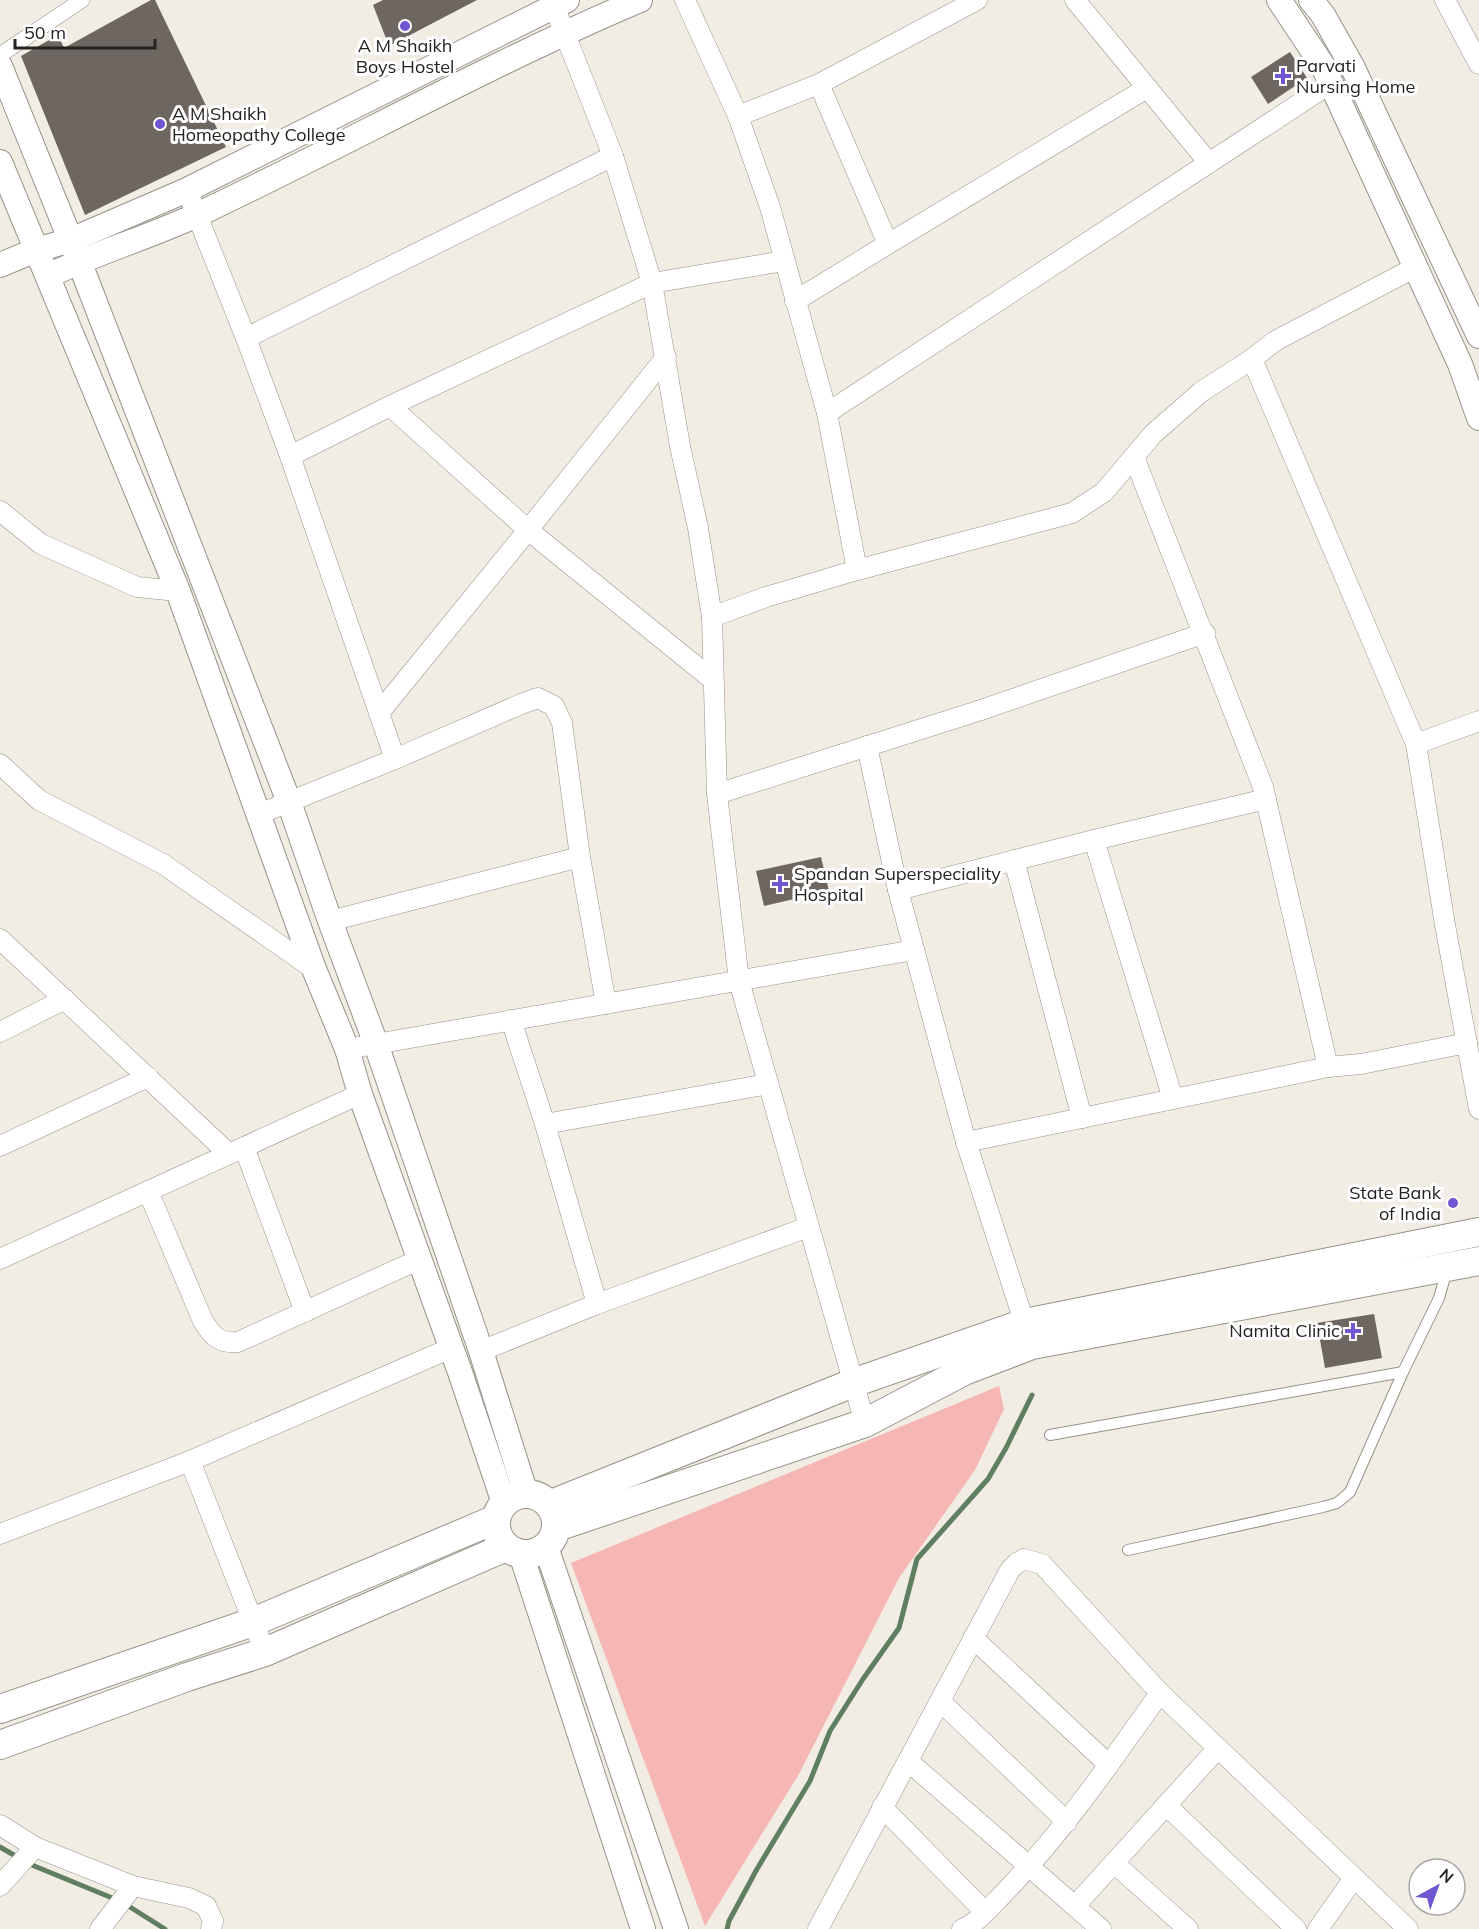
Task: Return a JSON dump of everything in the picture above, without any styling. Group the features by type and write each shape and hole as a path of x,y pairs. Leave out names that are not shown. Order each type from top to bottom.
{"main road":[{"path":"0,1745 187,1677 265,1652 526,1525 853,1383 1028,1334 1479,1232"},
{"path":"0,1709 526,1525 865,1423 964,1371 1028,1334 1479,1261"}],"street":[{"path":"0,55 82,0"},
{"path":"0,265 36,250 75,250 197,215 564,32 640,0"},
{"path":"685,0 738,116 770,207 827,413 857,570"},
{"path":"738,116 819,84 977,0"},
{"path":"1075,0 1209,164"},
{"path":"1279,0 1323,66 1460,364 1479,418"},
{"path":"1311,0 1323,15 1353,68 1478,327"},
{"path":"1445,0 1479,64"},
{"path":"48,276 75,250 187,190 561,3 564,32 613,156 652,283 680,446 698,528 712,617 717,794 739,981 865,1423"},
{"path":"0,66 75,250 289,802 376,1044 481,1352 526,1525 643,1929"},
{"path":"827,413 1331,83"},
{"path":"819,84 888,244"},
{"path":"795,301 1147,88"},
{"path":"246,338 613,156"},
{"path":"0,162 178,591 314,969 346,1049 451,1348 526,1525 676,1929"},
{"path":"187,190 290,456 395,759"},
{"path":"290,456 390,405 652,283 784,261"},
{"path":"712,617 766,597 857,570 1072,513 1104,492 1153,434 1201,392 1275,341 1416,267"},
{"path":"379,713 666,357"},
{"path":"1252,359 1416,744 1445,926 1479,1109"},
{"path":"390,405 528,530 713,680"},
{"path":"1134,457 1205,633 1263,787 1328,1067"},
{"path":"0,511 40,544 137,587 178,591"},
{"path":"717,794 978,711 1205,633"},
{"path":"259,814 395,759 521,704 538,698 554,706 562,723 580,857 606,1004"},
{"path":"1416,744 1479,721"},
{"path":"867,746 898,890 966,1142 1028,1334"},
{"path":"0,764 39,800 163,864 314,969"},
{"path":"898,890 1266,799"},
{"path":"1094,840 1173,1099"},
{"path":"330,921 580,857"},
{"path":"1014,860 1082,1118"},
{"path":"0,939 148,1077 237,1150 305,1312"},
{"path":"346,1049 914,950"},
{"path":"0,1032 65,999"},
{"path":"511,1020 545,1124 597,1304"},
{"path":"966,1142 1328,1067 1361,1064 1467,1043"},
{"path":"0,1146 148,1077"},
{"path":"545,1124 768,1084"},
{"path":"0,1258 360,1094"},
{"path":"148,1191 203,1321 211,1334 225,1343 238,1342 420,1259"},
{"path":"481,1352 597,1304 808,1227"},
{"path":"0,1534 190,1461 451,1348"},
{"path":"190,1461 265,1652"},
{"path":"818,1929 1010,1570 1024,1559 1042,1564 1160,1693 1408,1929"},
{"path":"973,1638 1109,1765"},
{"path":"965,1928 985,1912 1030,1867 1067,1822 1160,1693"},
{"path":"940,1701 1067,1822"},
{"path":"1075,1906 1218,1748"},
{"path":"908,1761 1101,1929"},
{"path":"1166,1805 1296,1929"},
{"path":"882,1807 985,1912"},
{"path":"0,1826 35,1847 133,1886 189,1898 206,1906 213,1921 211,1929"},
{"path":"0,1886 35,1847"},
{"path":"1113,1863 1188,1929"},
{"path":"1318,1929 1354,1878"},
{"path":"100,1929 133,1886"}],"lane":[{"path":"1128,1550 1337,1503 1350,1492 1403,1372 1439,1298 1447,1267"},
{"path":"1050,1435 1403,1372"}],"shaded area":[{"path":"999,1386 1004,1409 975,1470 899,1578 799,1774 705,1926 571,1563"}],"building":[{"path":"151,0 155,0 226,147 85,215 21,56 58,35 64,48"},
{"name":"A M Shaikh Boys Hostel","path":"383,0 477,0 389,46 373,5"},
{"path":"1290,52 1307,78 1268,104 1251,77"},
{"path":"821,857 829,891 764,906 756,871"},
{"path":"1374,1314 1382,1358 1325,1368 1317,1323"}],"waterway":[{"path":"727,1929 757,1869 810,1781 830,1731 899,1628 917,1559 988,1479 1032,1395"},
{"path":"0,1847 19,1858"},
{"path":"27,1863 122,1902 165,1929"}],"place":[{"name":"A M Shaikh Boys Hostel","path":"405,26"},
{"name":"Parvati Nursing Home","path":"1283,76"},
{"name":"A M Shaikh Homeopathy College","path":"160,124"},
{"name":"Spandan Superspeciality Hospital","path":"780,884"},
{"name":"State Bank of India","path":"1453,1203"},
{"name":"Namita Clinic","path":"1353,1331"}]}
